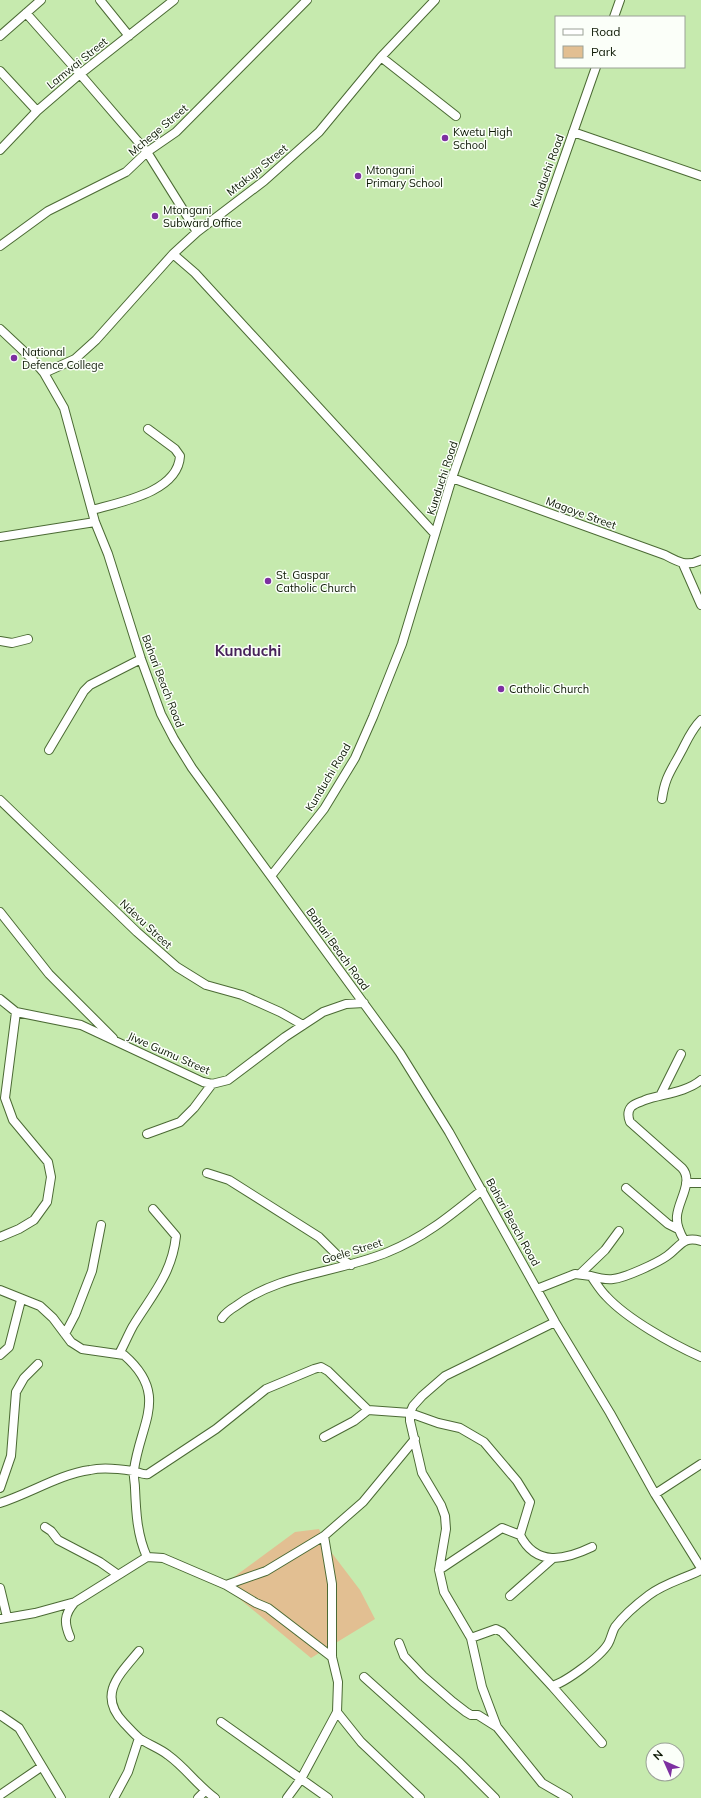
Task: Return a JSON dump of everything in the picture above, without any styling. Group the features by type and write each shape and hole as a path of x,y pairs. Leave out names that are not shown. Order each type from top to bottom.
{"street":[{"path":"0,36 41,0"},
{"path":"100,0 129,36"},
{"name":"Lamwai Street","path":"0,150 37,111 80,74 174,0"},
{"name":"Mchege Street","path":"0,246 48,211 126,172 147,152 176,132 307,0"},
{"name":"Mtakuja Street","path":"44,373 75,359 96,340 173,254 197,232 264,181 319,132 381,57 435,0"},
{"path":"614,16 620,0"},
{"path":"26,13 147,152 197,232"},
{"path":"381,57 456,116"},
{"name":"Kunduchi Road","path":"271,876 324,810 355,758 374,717 402,644 452,478 596,68"},
{"path":"0,71 37,111"},
{"path":"573,132 701,176"},
{"path":"173,254 195,273 435,534"},
{"name":"Bahari Beach Road","path":"0,330 32,359 44,373 64,408 95,522 108,554 141,660 161,714 174,739 192,768 400,1053 449,1132 555,1322 610,1413 655,1494 701,1569"},
{"path":"92,510 155,489 166,483 178,469 180,456 175,449 148,429"},
{"name":"Magoye Street","path":"452,478 665,555 683,564"},
{"path":"0,537 95,522"},
{"path":"701,560 690,564 683,564 701,605"},
{"path":"0,641 12,643 28,639"},
{"path":"49,750 87,688 141,660"},
{"path":"662,799 664,786 671,768 694,726 701,720"},
{"name":"Ndevu Street","path":"0,800 137,932 177,967 206,985 242,995 280,1012 303,1025"},
{"path":"0,912 49,974 118,1043"},
{"name":"Jiwe Gumu Street","path":"0,999 16,1012 82,1025 203,1082 212,1084 228,1080 323,1012 346,1004 364,1003"},
{"path":"0,1237 19,1229 34,1220 47,1202 50,1177 48,1162 13,1120 5,1098 16,1012"},
{"path":"661,1094 681,1054"},
{"path":"684,1240 678,1229 677,1217 679,1204 686,1183 685,1171 633,1124 629,1118 629,1111 633,1106 661,1094 690,1087 701,1080"},
{"path":"147,1134 180,1122 194,1108 212,1084"},
{"path":"207,1173 229,1180 319,1237 343,1260 351,1265"},
{"path":"686,1183 701,1183"},
{"path":"626,1188 668,1224 678,1229"},
{"name":"Goele Street","path":"222,1318 226,1312 249,1296 275,1284 351,1265 387,1253 418,1238 482,1190"},
{"path":"119,1354 133,1327 158,1289 171,1264 174,1252 176,1236 153,1209"},
{"path":"65,1334 75,1315 92,1271 101,1225"},
{"path":"537,1289 580,1274 605,1250 619,1231"},
{"path":"580,1274 606,1279 622,1278 666,1257 684,1240 692,1239 701,1241"},
{"path":"591,1276 606,1296 632,1318 684,1349 701,1357"},
{"path":"0,1290 21,1300 40,1306 53,1318 71,1342 82,1349 119,1354 129,1358 143,1377 148,1388 150,1400 149,1412 133,1471 141,1544 147,1557"},
{"path":"0,1355 10,1347 21,1300"},
{"path":"555,1322 445,1376 422,1396 410,1413 411,1429 415,1439 422,1473 426,1482 442,1505 445,1516 446,1529 439,1570 444,1592 471,1638 482,1687 497,1727 542,1783 559,1796 568,1798"},
{"path":"0,1488 11,1456 16,1392 24,1378 38,1364"},
{"path":"0,1493 0,1503 72,1475 101,1468 133,1471 143,1475 148,1474 216,1428 266,1390 321,1367 328,1371 368,1410 410,1413 438,1423 460,1428 484,1442 517,1481 530,1502 520,1535 525,1546 535,1553 552,1559 575,1555 592,1547"},
{"path":"324,1437 354,1421 368,1410"},
{"path":"226,1585 266,1571 324,1536 363,1502 415,1439"},
{"path":"655,1494 701,1464"},
{"path":"44,1527 51,1531 58,1540 100,1562 117,1574"},
{"path":"439,1570 502,1528 520,1535"},
{"path":"287,1798 301,1779 337,1712 338,1682 332,1657 332,1584 324,1536"},
{"path":"0,1588 3,1618 35,1613 75,1602 117,1574 147,1557 163,1558 226,1585 256,1603 268,1608 332,1657"},
{"path":"510,1596 552,1559"},
{"path":"552,1686 559,1684 593,1661 607,1645 615,1628 650,1595 668,1583 686,1578 701,1569"},
{"path":"70,1637 66,1627 65,1616 75,1602"},
{"path":"471,1638 496,1629 502,1632 602,1743"},
{"path":"399,1643 404,1656 423,1676 453,1702 471,1715 478,1715 497,1727"},
{"path":"139,1651 117,1678 111,1697 117,1715 139,1738 174,1759 205,1791 215,1798"},
{"path":"364,1677 460,1763 495,1798"},
{"path":"337,1712 361,1742 420,1798"},
{"path":"0,1715 19,1728 41,1767 61,1798"},
{"path":"221,1722 328,1798"},
{"path":"114,1798 128,1772 139,1738"},
{"path":"0,1795 41,1767"},
{"path":"198,1798 205,1791"}],"green space":[{"path":"319,1529 325,1544 360,1590 375,1619 311,1658 223,1585 295,1532"}],"place":[{"name":"Kwetu High School","path":"445,138"},
{"name":"Mtongani Primary School","path":"358,176"},
{"name":"Mtongani Subward Office","path":"155,216"},
{"name":"National Defence College","path":"14,358"},
{"name":"St. Gaspar Catholic Church","path":"268,581"},
{"name":"Catholic Church","path":"501,689"}],"district":[{"name":"Kunduchi","path":"248,650"}]}
